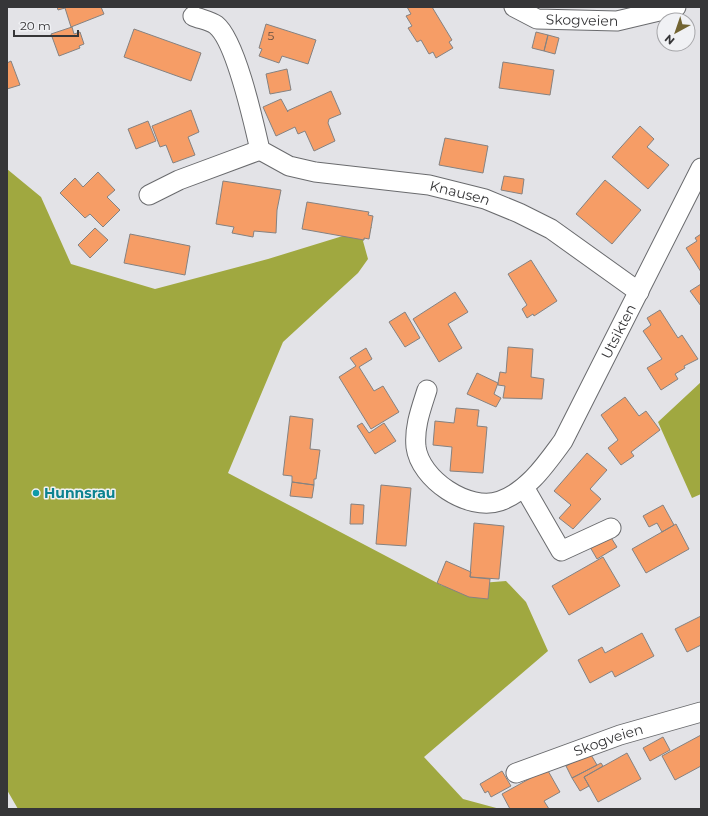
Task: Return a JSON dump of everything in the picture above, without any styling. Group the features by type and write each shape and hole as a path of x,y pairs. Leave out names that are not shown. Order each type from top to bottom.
{"street":[{"name":"Skogveien","path":"514,7 537,19 617,21 676,7"},
{"path":"149,195 179,180 260,150 244,85 226,39 216,25 193,16"},
{"name":"Knausen","path":"260,150 289,166 315,172 429,185 486,199 551,229 639,292"},
{"name":"Utsikten","path":"427,390 416,427 416,448 426,470 448,491 474,502 499,501 524,487 541,472 563,441 701,168"},
{"path":"524,487 561,551 611,528"},
{"name":"Skogveien","path":"516,773 620,735 701,712"}],"green space":[{"path":"7,169 41,197 71,264 155,289 268,259 372,227 363,241 368,259 358,273 283,342 228,473 443,586 506,581 526,602 548,651 424,757 463,799 500,809 18,809 7,790"},
{"path":"701,382 701,494 692,498 658,422"}],"building":[{"path":"57,7 101,7 104,14 71,27 65,8 58,10"},
{"path":"407,7 432,7 452,40 449,42 453,48 436,58 433,52 429,54 421,40 417,42 408,28 412,26 406,16 411,14"},
{"path":"266,24 316,40 308,64 282,56 279,63 259,56 262,49 259,48"},
{"path":"72,27 74,34 80,32 84,44 79,46 80,48 59,56 51,34"},
{"path":"134,29 201,53 191,81 124,57"},
{"path":"536,32 548,35 544,51 532,48"},
{"path":"548,35 559,38 555,54 544,51"},
{"path":"11,61 20,85 7,89 7,63"},
{"path":"503,62 554,70 550,95 499,88"},
{"path":"287,69 291,90 270,94 266,74"},
{"path":"331,91 341,114 329,119 328,123 335,141 314,151 305,131 298,134 295,127 276,136 263,107 281,99 287,111"},
{"path":"191,110 199,132 188,137 195,155 173,163 166,145 160,147 152,126"},
{"path":"148,121 156,141 136,149 128,129"},
{"path":"640,126 654,139 647,147 669,165 648,189 612,157"},
{"path":"445,138 488,146 483,173 439,165"},
{"path":"98,172 115,190 107,197 120,210 103,227 90,214 85,218 60,193 75,178 83,187"},
{"path":"504,176 524,179 522,194 501,190"},
{"path":"605,180 641,210 612,244 576,214"},
{"path":"223,181 281,190 277,210 276,233 254,231 253,237 232,233 234,227 216,224"},
{"path":"307,202 369,212 368,215 373,216 369,239 364,238 364,240 302,229"},
{"path":"95,228 108,240 90,258 78,245"},
{"path":"130,234 190,246 185,275 124,263"},
{"path":"701,234 701,272 686,248 697,241 695,238"},
{"path":"531,260 557,301 534,316 533,314 527,318 522,309 527,305 508,274"},
{"path":"701,284 701,306 690,291"},
{"path":"455,292 468,312 448,324 462,348 439,362 413,319"},
{"path":"660,310 678,338 682,335 698,359 684,366 685,368 675,374 678,379 661,390 647,368 662,359 643,331 651,325 647,318"},
{"path":"405,312 420,338 405,347 389,322"},
{"path":"508,347 533,349 531,377 544,379 542,399 503,398 505,386 498,385 498,383 500,372 506,373"},
{"path":"366,348 372,359 359,367 374,391 383,386 399,412 371,429 339,377 356,366 350,358"},
{"path":"477,373 498,383 494,394 501,398 496,407 467,394"},
{"path":"625,397 639,416 646,411 660,430 631,452 634,456 621,465 608,448 618,440 601,415"},
{"path":"456,408 479,410 477,426 487,427 483,473 450,471 452,447 433,445 435,421 454,423"},
{"path":"290,416 313,419 310,449 320,450 314,485 292,482 292,476 283,475"},
{"path":"362,423 369,433 384,423 396,441 375,454 357,426"},
{"path":"587,453 607,470 590,489 601,499 573,529 559,518 571,505 554,491"},
{"path":"292,482 314,485 312,498 290,496"},
{"path":"381,485 411,488 406,546 376,544"},
{"path":"351,504 364,505 363,524 350,524"},
{"path":"663,505 674,525 662,532 657,523 649,527 643,516"},
{"path":"474,523 504,526 499,579 470,577"},
{"path":"676,524 689,549 646,573 632,549"},
{"path":"610,536 617,547 597,559 590,547"},
{"path":"603,557 620,586 569,615 552,586"},
{"path":"446,561 471,572 470,577 490,579 488,599 469,597 437,583"},
{"path":"701,616 701,645 687,652 675,629"},
{"path":"642,633 654,656 615,677 612,671 590,683 578,660 602,647 605,653"},
{"path":"701,735 701,766 675,780 662,756"},
{"path":"663,737 670,750 650,761 643,748"},
{"path":"590,753 597,765 572,778 566,766"},
{"path":"627,753 641,779 598,802 584,777"},
{"path":"601,763 603,766 584,777 589,786 580,791 572,778"},
{"path":"547,769 560,792 544,801 549,809 510,809 502,794"},
{"path":"502,771 511,786 491,797 488,791 485,793 480,784"}],"place":[{"name":"Hunnsrau","path":"36,493"}]}
